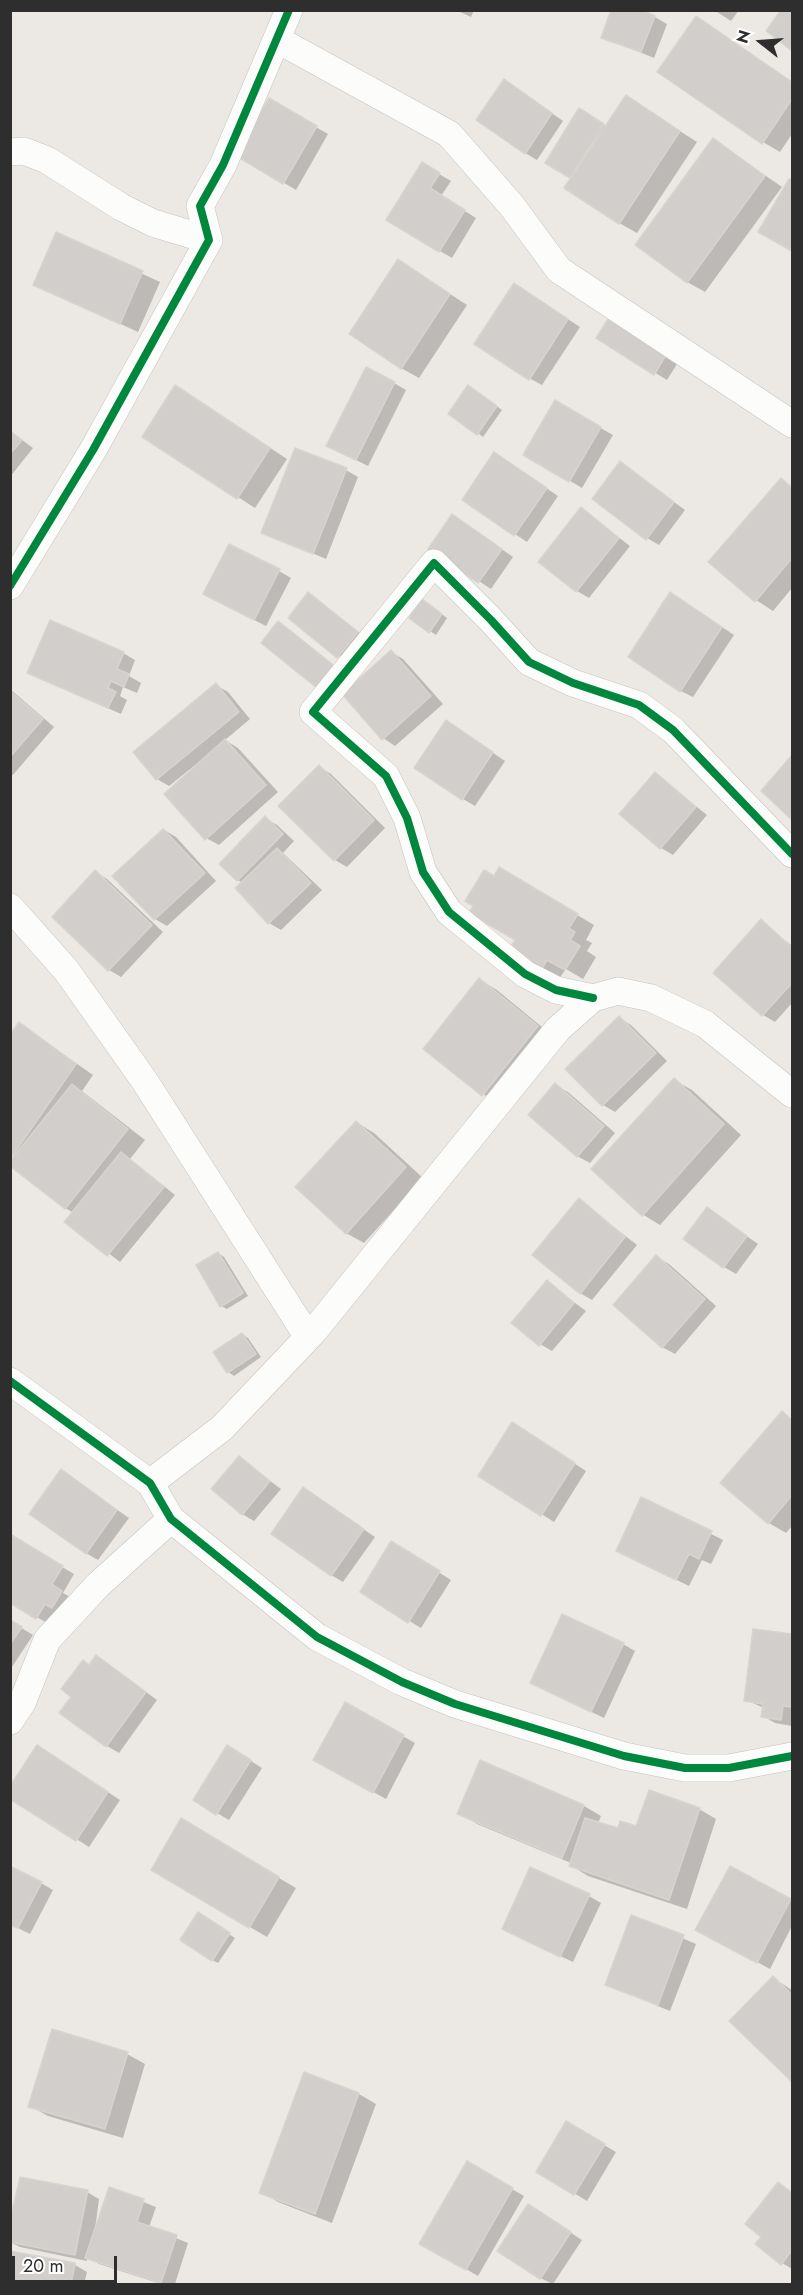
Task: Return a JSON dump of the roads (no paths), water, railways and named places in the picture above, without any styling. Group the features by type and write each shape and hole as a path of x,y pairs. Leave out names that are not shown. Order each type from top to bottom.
{"street":[{"path":"10,586 93,450 209,240 200,206 223,165 289,10"},
{"path":"278,40 449,135 512,206 559,270 792,424"},
{"path":"10,152 24,151 47,159 121,207 153,223 209,240"},
{"path":"593,998 556,990 525,974 449,912 423,872 407,818 386,776 313,712 434,563 529,662 573,683 639,705 673,730 792,854"},
{"path":"10,907 66,970 144,1080 308,1337"},
{"path":"150,1483 222,1428 308,1337 558,1029 593,998 618,991 651,998 696,1020 792,1094"},
{"path":"10,1381 150,1483 171,1519 317,1637 402,1682 455,1704 624,1756 685,1768 729,1768 792,1756"},
{"path":"10,1721 22,1703 47,1640 98,1585 171,1519"}]}
